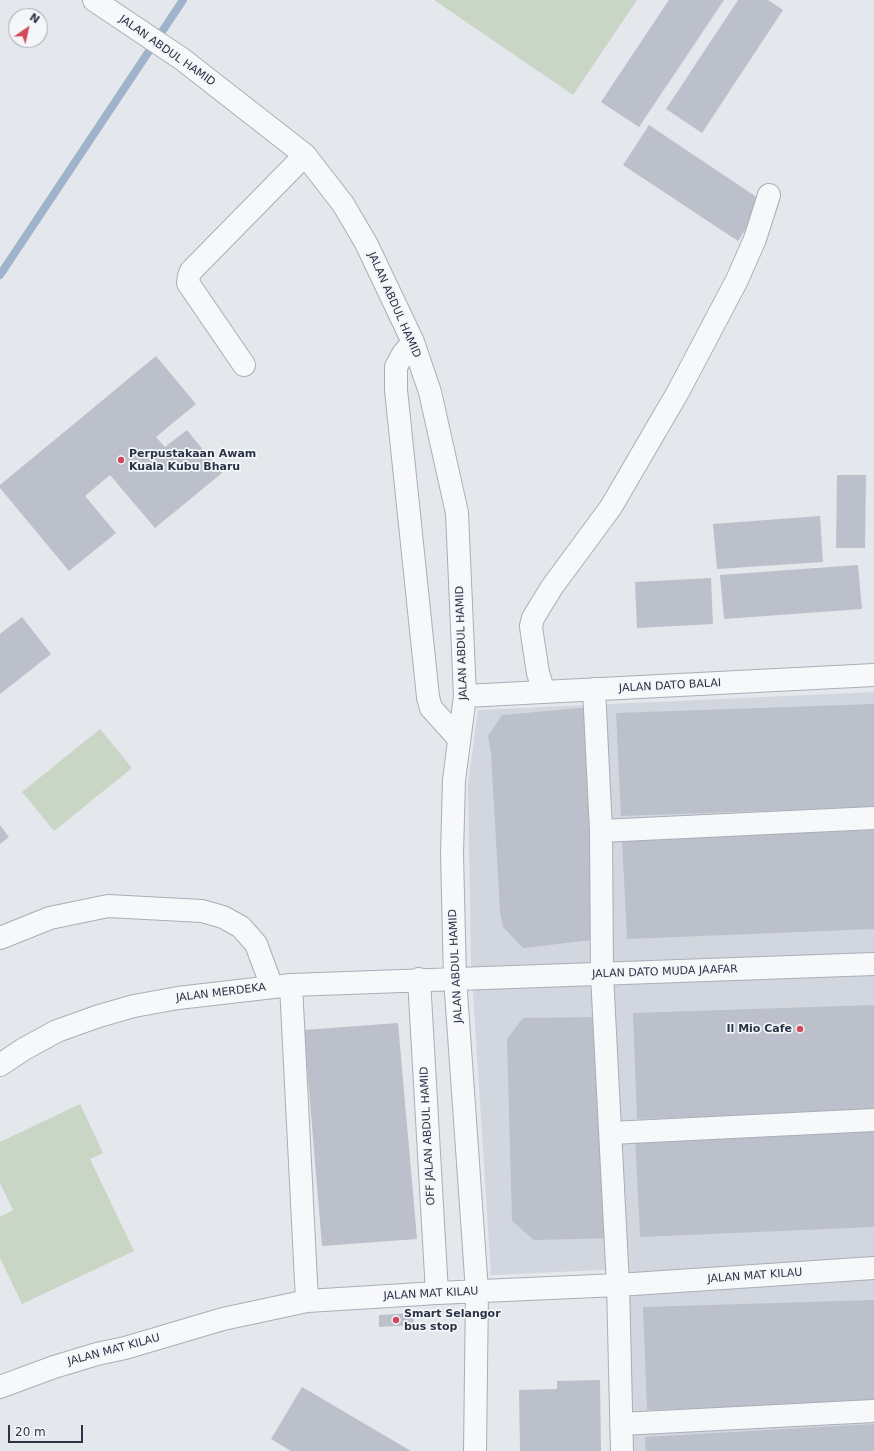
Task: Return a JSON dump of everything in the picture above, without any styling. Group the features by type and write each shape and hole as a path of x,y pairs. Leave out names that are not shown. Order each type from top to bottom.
{"street":[{"name":"JALAN ABDUL HAMID","path":"94,0 182,59 305,155 343,204 366,242 413,342 430,392 457,513 465,696 454,780 452,854 456,978 477,1291 475,1451"},
{"path":"244,365 188,283 189,276 191,271 305,155"},
{"path":"544,692 538,673 532,634 531,626 533,618 552,587 611,507 678,392 737,280 755,239 769,195"},
{"path":"413,342 403,354 396,367 396,390 428,697 431,708 459,739"},
{"name":"JALAN DATO BALAI","path":"465,696 874,675"},
{"path":"594,689 601,831 602,975 618,1285 622,1451"},
{"path":"601,831 874,818"},
{"path":"0,938 50,918 108,906 202,911 223,917 241,927 256,944 281,986 307,1302"},
{"name":"JALAN DATO MUDA JAAFAR","path":"456,978 602,975 874,964"},
{"name":"JALAN MERDEKA","path":"0,1065 24,1048 57,1031 99,1016 134,1006 178,998 281,986 456,978"},
{"name":"OFF JALAN ABDUL HAMID","path":"419,979 437,1293"},
{"path":"611,1133 874,1120"},
{"name":"JALAN MAT KILAU","path":"0,1387 54,1367 223,1319 307,1302 437,1293 618,1285 874,1268"},
{"path":"621,1424 874,1411"}],"shaded area":[{"path":"874,692 874,1451 630,1451 624,1269 491,1275 471,961 468,785 478,710"}],"green space":[{"path":"434,0 637,0 573,95"},
{"path":"100,729 132,768 54,831 22,792"},
{"path":"80,1104 103,1153 90,1159 134,1251 22,1304 0,1258 0,1217 13,1210 0,1183 0,1142"}],"building":[{"path":"669,0 724,0 639,127 601,102"},
{"path":"738,0 768,0 783,10 702,133 666,109"},
{"path":"649,125 764,202 738,241 623,165"},
{"name":"Perpustakaan Awam Kuala Kubu Bharu","path":"156,356 196,404 156,437 165,447 187,430 222,473 155,528 110,475 85,496 116,533 69,571 0,488 0,485"},
{"path":"837,475 866,475 865,548 836,548"},
{"path":"820,516 823,562 717,569 713,524"},
{"path":"858,565 862,609 724,619 720,575"},
{"path":"711,578 713,624 637,628 635,582"},
{"path":"22,617 51,654 0,694 0,634"},
{"path":"874,704 874,807 621,816 616,713"},
{"path":"592,707 601,939 523,948 503,927 500,911 491,753 488,736 502,715"},
{"path":"0,825 9,837 0,844"},
{"path":"874,830 874,929 627,939 622,839"},
{"path":"874,1005 874,1112 637,1119 633,1013"},
{"path":"603,1017 615,1238 534,1240 512,1221 507,1039 523,1018"},
{"path":"398,1023 417,1239 322,1246 304,1030"},
{"path":"874,1125 874,1227 640,1237 635,1135"},
{"path":"874,1300 874,1404 647,1410 643,1307"},
{"name":"Smart Selangor bus stop","path":"413,1313 414,1325 379,1327 379,1315"},
{"path":"600,1380 601,1451 520,1451 519,1390 557,1389 557,1381"},
{"path":"302,1387 411,1451 291,1451 271,1439"},
{"path":"874,1424 874,1451 646,1451 645,1437"}],"waterway":[{"path":"0,275 183,0"}],"place":[{"name":"Perpustakaan Awam Kuala Kubu Bharu","path":"121,460"},
{"name":"Il Mio Cafe","path":"800,1029"},
{"name":"Smart Selangor bus stop","path":"396,1320"}]}
